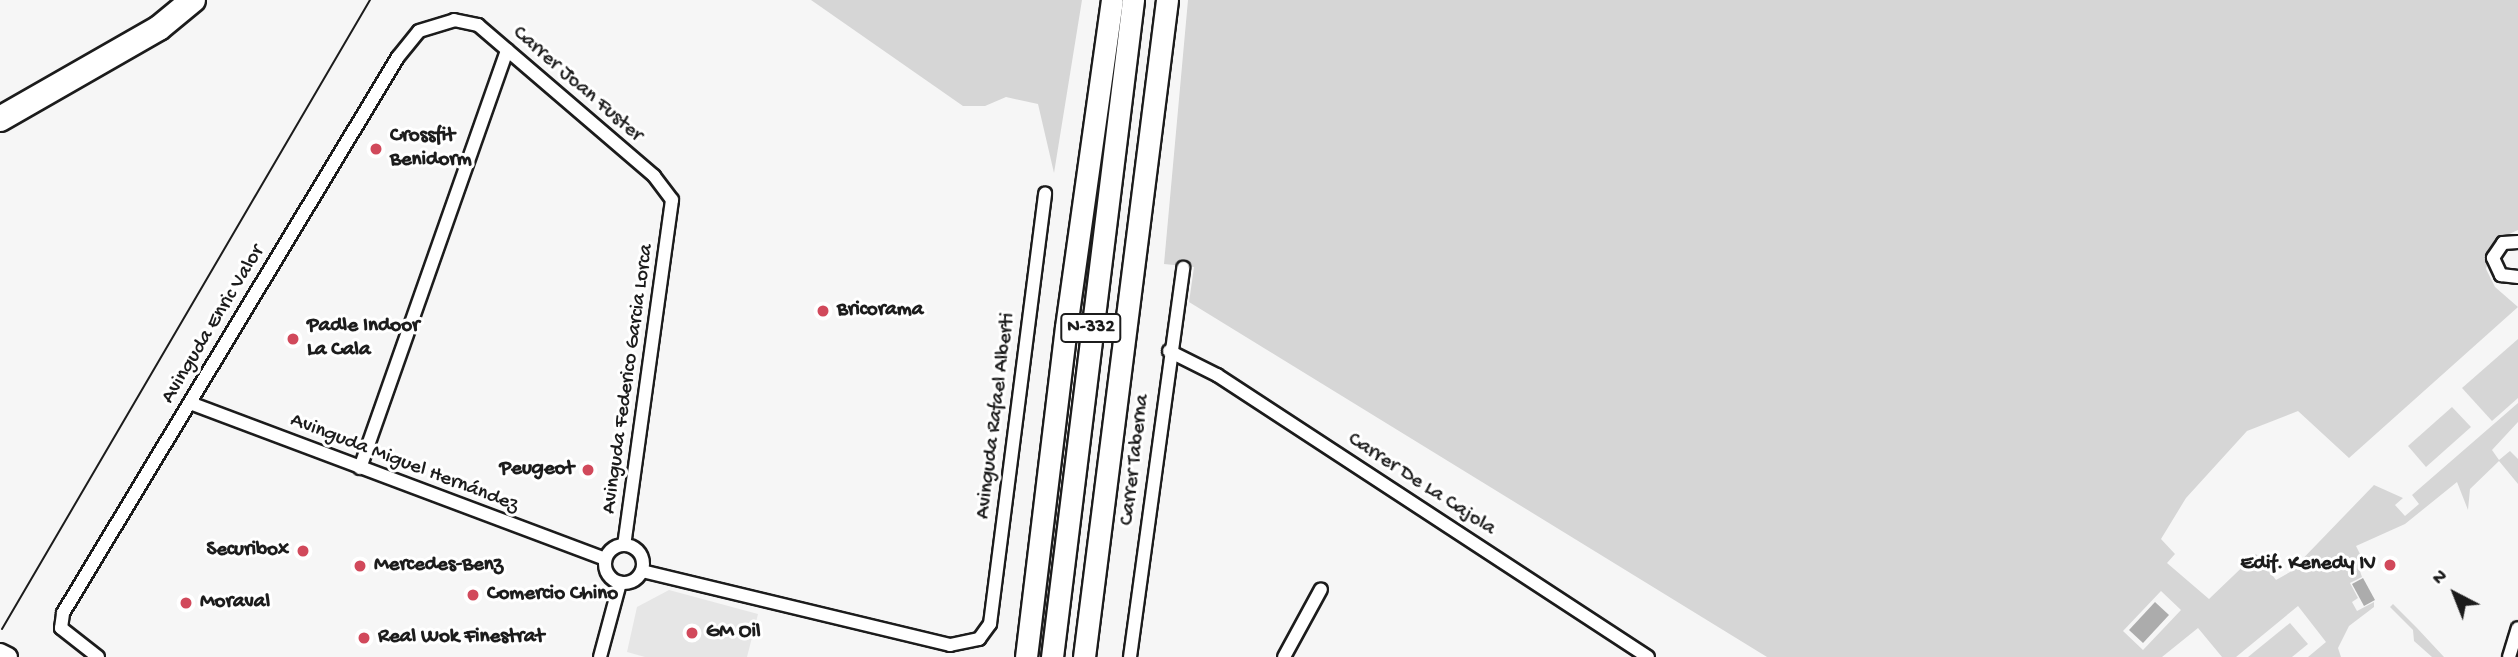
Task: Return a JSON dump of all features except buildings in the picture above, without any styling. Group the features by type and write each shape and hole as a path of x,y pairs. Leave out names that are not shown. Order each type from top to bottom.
{"highway":[{"path":"0,119 159,28 193,0"},
{"path":"1026,657 1066,327 1112,0"},
{"name":"N-332","path":"1052,657 1133,0"},
{"name":"N-332","path":"1084,657 1167,0"}],"main road":[{"path":"0,653 8,657"}],"street":[{"name":"Carrer Joan Fuster","path":"398,57 419,31 454,20 478,24 659,181 671,200 672,219"},
{"path":"360,468 507,50"},
{"name":"Avinguda Enric Valor","path":"98,657 61,628 63,613 398,57"},
{"name":"Avinguda Rafael Alberti","path":"642,571 950,645 979,639 990,624 1045,194"},
{"name":"Avinguda Federico Garcia Lorca","path":"624,544 672,219"},
{"path":"2518,242 2503,243 2493,258 2501,275 2518,277"},
{"name":"Carrer Taberna","path":"1130,657 1169,351 1183,268"},
{"name":"Carrer De La Cajola","path":"1169,351 1217,375 1648,657"},
{"name":"Avinguda Miguel Hernández","path":"190,403 605,559"},
{"path":"624,544 642,555 642,571 633,581 620,583 609,576 605,559 614,547 624,544"},
{"path":"600,657 620,583"},
{"path":"1284,657 1321,589"},
{"path":"2509,657 2518,628"}],"shaded area":[{"path":"811,0 1082,0 1054,173 1038,104 1006,97 985,106 963,106"},
{"path":"1188,0 2518,0 2518,230 2494,241 2486,269 2495,287 2518,307 2349,458 2298,411 2247,431 2186,498 2161,539 2175,554 2167,563 2209,599 2256,554 2276,580 2290,572 2374,485 2403,498 2395,505 2405,516 2419,504 2412,495 2518,403 2518,422 2492,450 2499,460 2510,451 2518,459 2518,484 2499,461 2470,489 2468,510 2457,482 2405,524 2356,546 2367,568 2360,571 2362,577 2350,583 2358,598 2352,602 2357,611 2374,602 2374,607 2349,626 2338,648 2341,657 2308,657 2326,642 2298,606 2236,657 2222,657 2198,628 2162,657 1767,657 1189,302 1194,267 1164,264","holes":["2161,591 2181,610 2143,650 2123,631"]},
{"path":"2518,339 2518,398 2492,421 2462,388"},
{"path":"2452,407 2471,427 2426,467 2408,446"},
{"path":"2363,578 2375,600 2364,606 2352,584"},
{"name":"GM Oil","path":"669,590 758,614 747,657 645,657 627,652 637,607"},
{"path":"2155,602 2169,615 2143,643 2129,630"},
{"path":"2393,604 2444,657 2432,657 2414,641 2413,630 2390,607"},
{"path":"2290,623 2308,644 2292,657 2248,657"}],"tram line":[{"path":"2,629 370,0"}],"place":[{"name":"Crossfit Benidorm","path":"376,149"},
{"name":"Bricorama","path":"823,311"},
{"name":"Padle Indoor La Cala","path":"293,339"},
{"name":"Peugeot","path":"588,470"},
{"name":"Securibox","path":"303,551"},
{"name":"Edif. Kenedy IV","path":"2390,565"},
{"name":"Mercedes-Benz","path":"360,566"},
{"name":"Comercio Chino","path":"473,595"},
{"name":"Moraval","path":"186,603"},
{"name":"GM Oil","path":"692,633"},
{"name":"Real Wok Finestrat","path":"364,638"}]}
